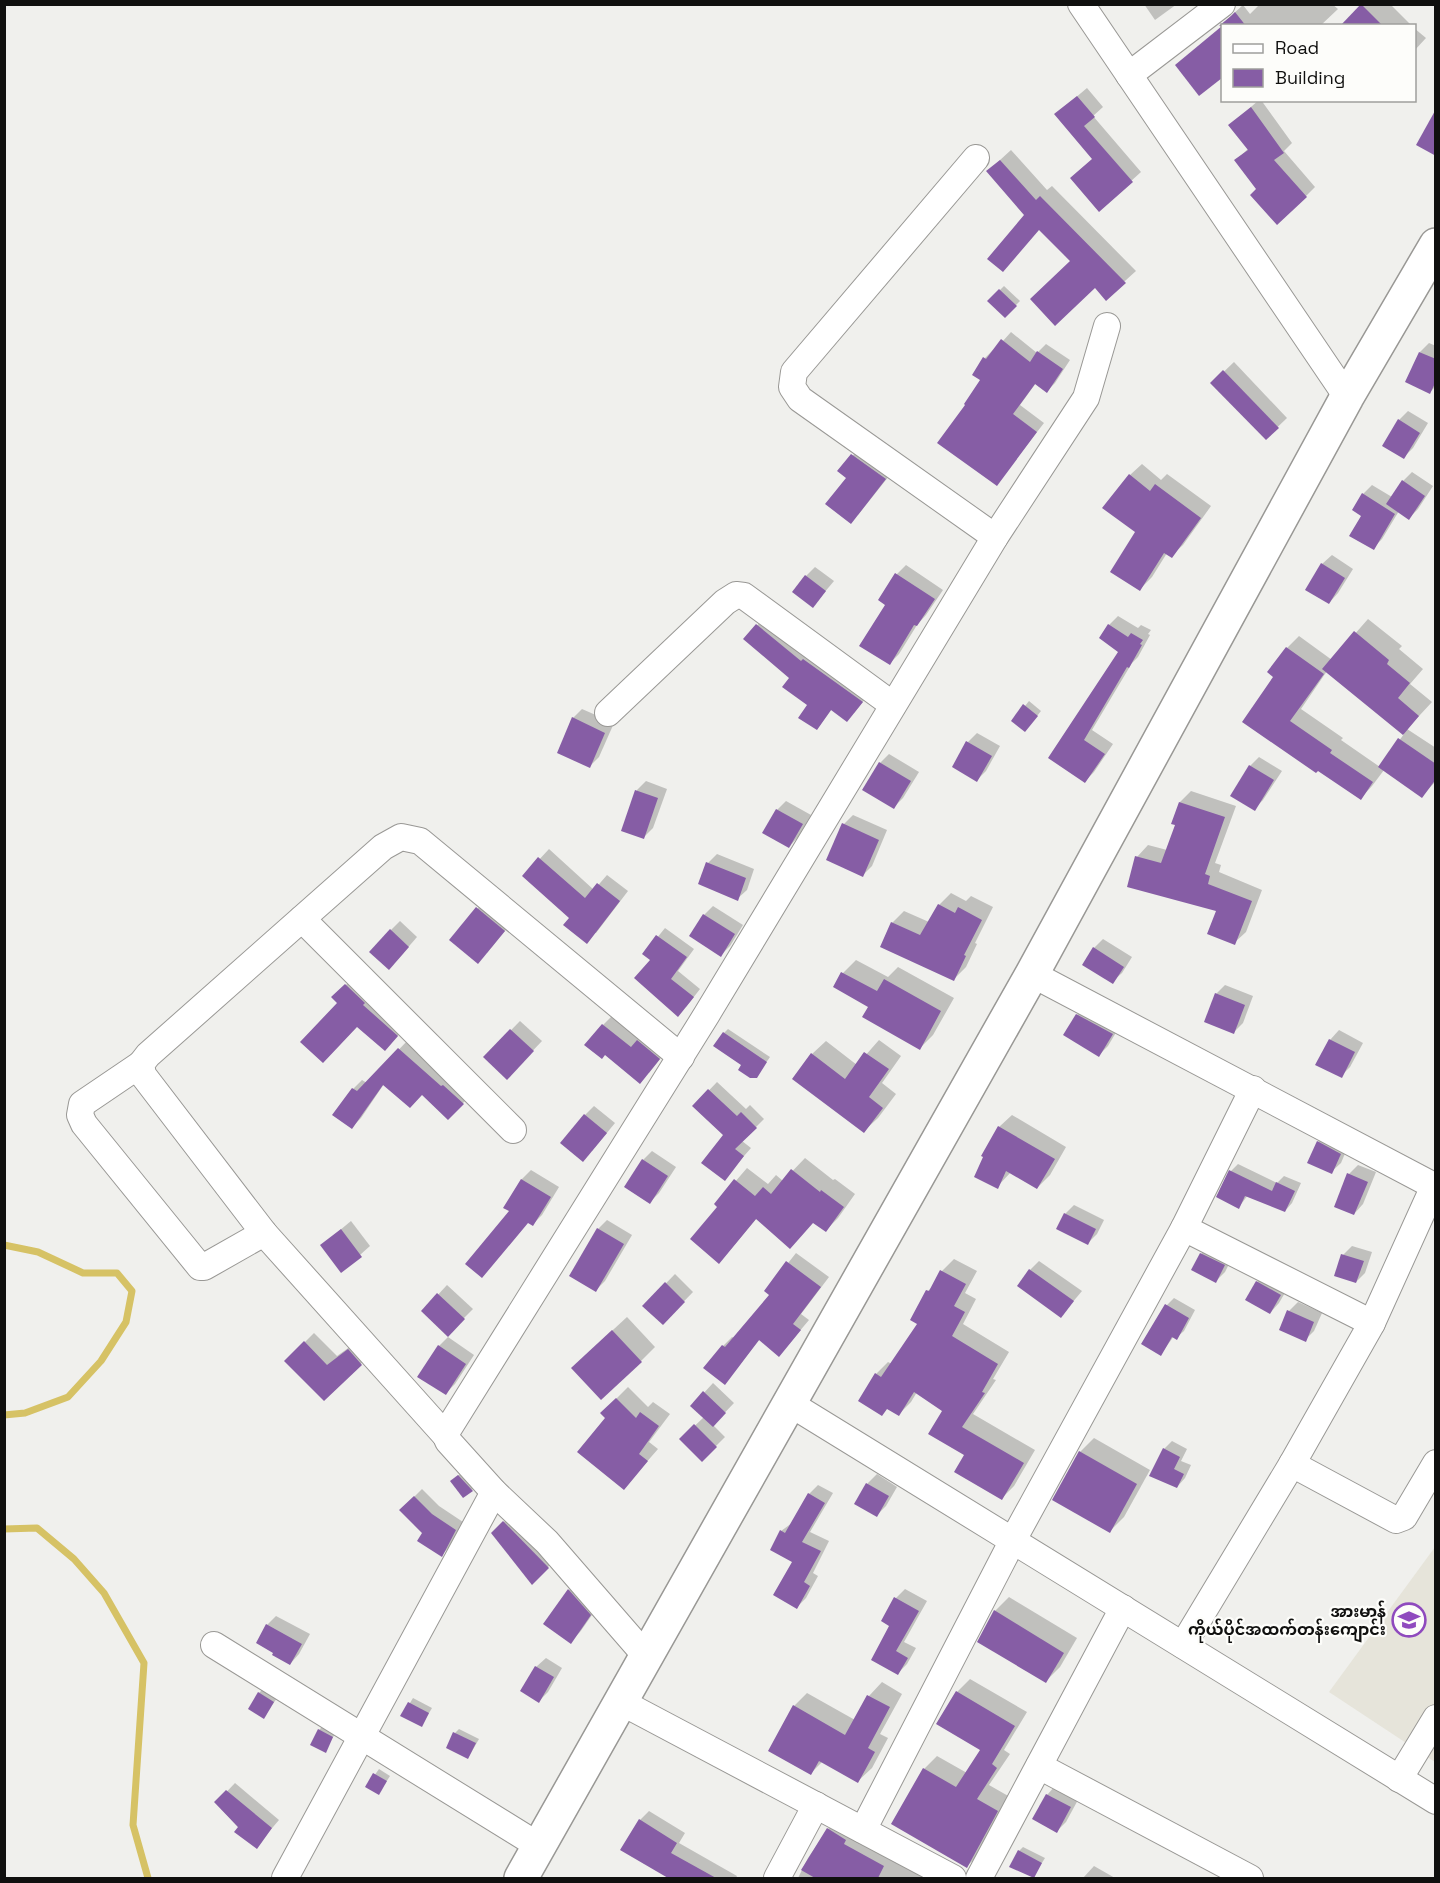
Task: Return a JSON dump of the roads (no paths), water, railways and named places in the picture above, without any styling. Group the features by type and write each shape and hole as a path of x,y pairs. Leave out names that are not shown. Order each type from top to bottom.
{"highway":[{"path":"521,1878 1032,974 1347,397 1436,245"}],"street":[{"path":"1081,4 1347,397"},
{"path":"1129,75 1222,4"},
{"path":"976,158 794,372 792,387 801,399 995,537"},
{"path":"446,1436 681,1057 995,537 1086,398 1107,326"},
{"path":"608,713 725,602 736,595 744,596 893,705"},
{"path":"264,1233 204,1267 200,1267 84,1124 81,1114 82,1104 141,1064 148,1055 383,847 401,837 420,841 681,1057"},
{"path":"302,919 513,1130"},
{"path":"1032,974 1435,1186 1372,1323 1292,1464 1183,1645"},
{"path":"141,1064 143,1075 264,1233 446,1436 448,1442 494,1492 547,1542 646,1656"},
{"path":"863,1830 1013,1540 1184,1228 1253,1089"},
{"path":"1184,1228 1372,1323"},
{"path":"789,1402 1436,1802"},
{"path":"1292,1464 1396,1520 1404,1517 1436,1463"},
{"path":"285,1878 494,1492"},
{"path":"979,1878 1123,1608"},
{"path":"214,1645 539,1846"},
{"path":"621,1702 953,1878"},
{"path":"1399,1779 1436,1718"},
{"path":"1039,1766 1250,1878"},
{"path":"777,1878 816,1805"}],"waterway":[{"path":"4,1245 38,1252 83,1273 117,1273 132,1291 126,1322 101,1361 68,1397 25,1413 4,1415"},
{"path":"4,1529 37,1528 74,1559 104,1593 144,1663 133,1825 148,1878"}],"place":[{"name":"အားမာန် ကိုယ်ပိုင်အထက်တန်းကျောင်း","path":"1409,1620"}]}
